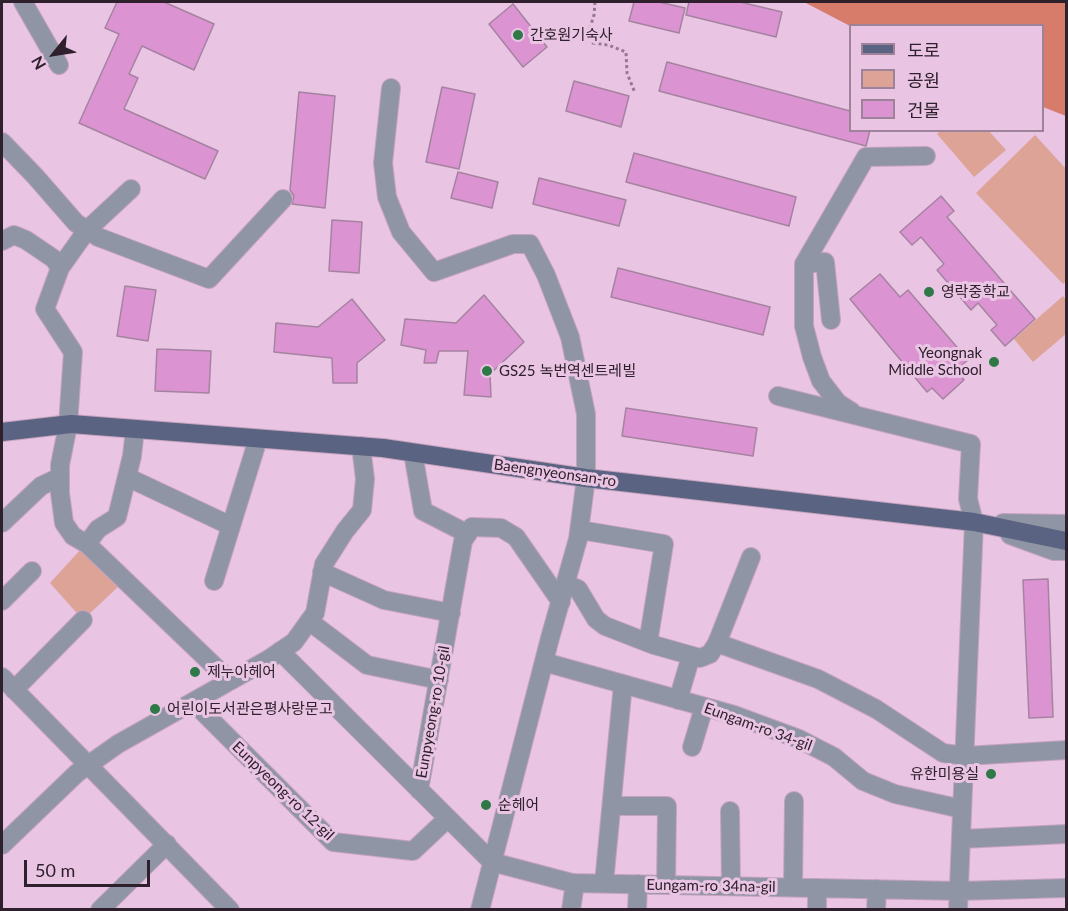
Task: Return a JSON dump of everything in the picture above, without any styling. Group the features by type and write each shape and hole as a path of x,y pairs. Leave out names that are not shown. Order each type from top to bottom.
{"main road":[{"name":"Baengnyeonsan-ro","path":"2,432 68,425 361,446 586,478 974,522 1066,541"}],"street":[{"path":"23,2 59,65"},
{"path":"391,88 384,163 387,197 401,232 434,272 513,244 530,244 546,275 570,337 586,414 586,478 579,530 480,909"},
{"path":"2,142 76,223 99,237 209,279 283,199"},
{"path":"861,417 838,403 821,381 812,357 804,326 804,264 866,158 926,156"},
{"path":"131,189 87,230 60,268 45,309 73,352 68,425 60,465 60,493 64,522 73,536 87,544 230,681"},
{"path":"2,241 14,235 26,240 54,259 60,268"},
{"path":"804,264 825,262 831,320"},
{"path":"778,396 971,444 968,499 974,522 958,909"},
{"path":"87,544 98,529 117,517 135,429"},
{"path":"214,581 258,439"},
{"path":"2,845 89,764 118,744 294,642 315,613 324,564 345,531 362,510 365,479 361,446"},
{"path":"413,453 423,511 468,534 472,527 501,528 516,537 561,602"},
{"path":"2,523 41,486 60,477"},
{"path":"127,477 231,526"},
{"name":"Baengnyeonsan-ro","path":"974,522 1066,524"},
{"name":"Baengnyeonsan-ro","path":"974,522 1054,551 1066,551"},
{"path":"579,530 664,544 648,643"},
{"name":"Eunpyeong-ro 10-gil","path":"468,534 463,541 419,790 492,862"},
{"path":"566,584 578,589 596,619 605,626 648,643 700,658 710,654 717,643 751,557"},
{"path":"2,601 32,571"},
{"path":"322,572 384,600 450,613"},
{"path":"83,620 8,684 89,764 227,909"},
{"path":"309,621 367,665 439,680"},
{"path":"717,643 818,679 876,709 943,753 964,756 1066,750"},
{"path":"280,651 419,790"},
{"path":"678,700 691,656"},
{"name":"Eungam-ro 34-gil","path":"544,662 734,715 799,739 834,757 862,781 895,794 962,809"},
{"path":"604,883 623,684"},
{"name":"Eunpyeong-ro 12-gil","path":"193,702 333,842 413,851 448,818"},
{"path":"692,747 704,707"},
{"path":"793,887 794,801"},
{"path":"612,806 667,806 666,885"},
{"path":"730,811 731,886"},
{"path":"961,839 1066,834"},
{"path":"100,909 166,844"},
{"name":"Eungam-ro 34na-gil","path":"492,862 575,883 959,891"},
{"path":"571,909 575,883"},
{"path":"637,909 638,884"},
{"path":"817,888 817,909"},
{"path":"959,891 1066,888"},
{"path":"876,909 877,889"}],"path":[{"path":"596,2 589,31 593,43 608,45 626,52 627,73 635,93"}],"green space":[{"path":"939,132 990,132 1006,150 974,177 937,134"},
{"path":"1035,135 1066,169 1066,281 1063,284 976,193"},
{"path":"1063,296 1066,300 1066,334 1033,362 1014,339"},
{"path":"82,548 122,583 83,620 50,583"}],"shaded area":[{"path":"804,2 1066,2 1066,116 1044,107 1044,24 849,25"}],"building":[{"path":"117,2 164,2 214,24 194,70 142,46 129,74 138,78 124,109 218,151 205,179 79,123 119,34 105,28"},
{"path":"634,2 659,2 685,8 679,33 629,21"},
{"path":"689,2 740,2 782,12 776,37 686,15"},
{"name":"간호원기숙사","path":"513,4 547,47 523,67 489,24"},
{"path":"667,62 849,111 849,132 870,132 866,146 659,91"},
{"path":"574,81 629,96 621,127 566,111"},
{"path":"442,87 475,94 459,169 426,162"},
{"path":"299,92 335,96 325,208 292,204 294,196 290,190"},
{"path":"634,153 796,197 789,226 626,182"},
{"path":"458,172 498,182 492,208 451,198"},
{"path":"539,178 626,200 619,226 533,204"},
{"path":"941,196 954,211 947,217 1035,319 1005,346 991,330 997,325 978,303 971,310 937,270 944,264 921,237 912,245 900,232"},
{"path":"332,220 362,222 359,273 329,271"},
{"path":"618,268 770,307 763,335 611,297"},
{"path":"880,274 900,297 908,290 968,360 957,369 964,380 943,399 932,388 927,392 850,299"},
{"path":"125,286 156,290 148,341 117,336"},
{"path":"484,295 524,342 490,374 491,397 464,395 468,351 439,351 436,363 424,363 426,350 401,345 405,319 456,323"},
{"path":"352,299 385,340 357,363 357,383 333,383 332,358 274,352 276,323 318,327"},
{"path":"157,349 211,351 209,393 155,391"},
{"path":"626,408 757,428 753,456 622,436"},
{"path":"1048,579 1053,717 1029,718 1023,580"}],"place":[{"name":"간호원기숙사","path":"518,35"},
{"name":"영락중학교","path":"929,292"},
{"name":"Yeongnak Middle School","path":"994,362"},
{"name":"GS25 녹번역센트레빌","path":"487,371"},
{"name":"제누아헤어","path":"195,672"},
{"name":"어린이도서관은평사랑문고","path":"155,709"},
{"name":"유한미용실","path":"991,774"},
{"name":"순헤어","path":"486,805"}]}
